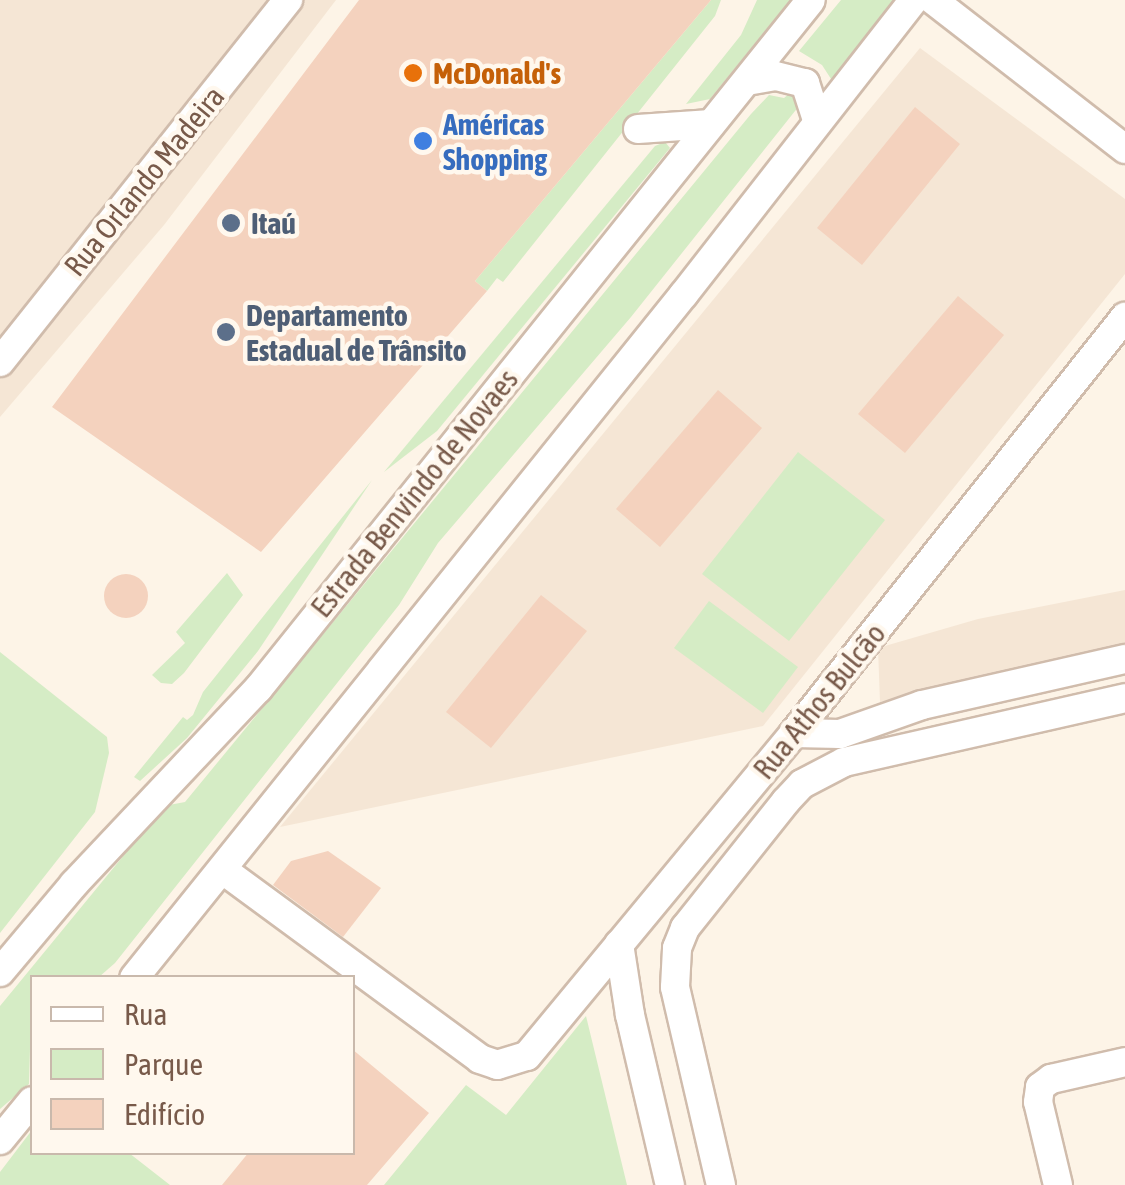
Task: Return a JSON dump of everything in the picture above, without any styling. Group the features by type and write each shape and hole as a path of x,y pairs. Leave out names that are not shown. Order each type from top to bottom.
{"street":[{"name":"Rua Orlando Madeira","path":"0,362 288,0"},
{"name":"Estrada Benvindo de Novaes","path":"0,972 109,846 194,762 258,689 811,0"},
{"path":"136,975 684,294 817,119 914,0"},
{"path":"932,0 1125,149"},
{"path":"746,81 776,76 804,83 812,95 817,119"},
{"path":"638,129 711,124"},
{"name":"Rua Athos Bulcão","path":"223,870 480,1059 498,1065 513,1064 527,1056 794,733 1125,317"},
{"path":"794,733 840,734 879,717 1125,659"},
{"path":"721,1185 675,986 677,948 686,928 786,801 802,784 844,762 1125,698"},
{"path":"817,704 879,717"},
{"path":"619,944 630,1015 670,1185"},
{"path":"592,979 630,1015"},
{"path":"1058,1185 1038,1102 1040,1087 1051,1078 1125,1062"},
{"path":"0,1140 30,1103"}],"shaded area":[{"path":"0,0 336,0 164,225 0,417"},
{"path":"920,48 1125,199 1125,274 763,726 280,827"},
{"path":"1125,590 1125,651 880,702 878,648 978,619"}],"green space":[{"path":"711,0 721,0 715,16 503,282 497,278 487,291 475,281"},
{"path":"757,0 790,0 710,99 686,104 741,35"},
{"path":"841,0 897,0 833,82 822,65 799,51"},
{"path":"796,88 803,101 631,317 438,543 399,605 115,963 101,975 30,975 29,1084 0,1109 0,1006 138,838 169,805 185,802 751,114 769,95 784,98"},
{"path":"665,142 670,148 437,431 384,472 655,146"},
{"path":"798,452 885,520 789,641 702,574"},
{"path":"372,480 258,651 187,738 140,781 134,777 183,717 187,720 193,715 203,692"},
{"path":"227,573 243,595 184,673 172,684 161,683 152,675 185,643 176,632"},
{"path":"709,601 798,667 763,713 674,648"},
{"path":"0,652 107,737 109,753 95,812 0,933"},
{"path":"586,1016 627,1185 384,1185 466,1085 506,1115"},
{"path":"30,1133 30,1155 132,1155 170,1185 0,1185 0,1172"}],"building":[{"name":"Américas Shopping","path":"359,0 711,0 475,281 487,291 261,552 52,407"},
{"path":"915,107 960,144 862,265 817,228"},
{"path":"958,296 1004,335 905,453 858,414"},
{"path":"718,390 762,428 660,547 616,509"},
{"path":"126,574 142,580 148,596 142,612 126,618 110,612 104,596 110,580"},
{"path":"541,595 587,631 491,748 446,712"},
{"path":"328,851 381,888 343,937 273,885 291,861"},
{"path":"355,1051 429,1113 367,1185 222,1185 247,1155 355,1155"}],"place":[{"name":"McDonald's","path":"413,73"},
{"name":"Américas Shopping","path":"423,141"},
{"name":"Itaú","path":"231,223"},
{"name":"Departamento Estadual de Trânsito","path":"226,332"}]}
